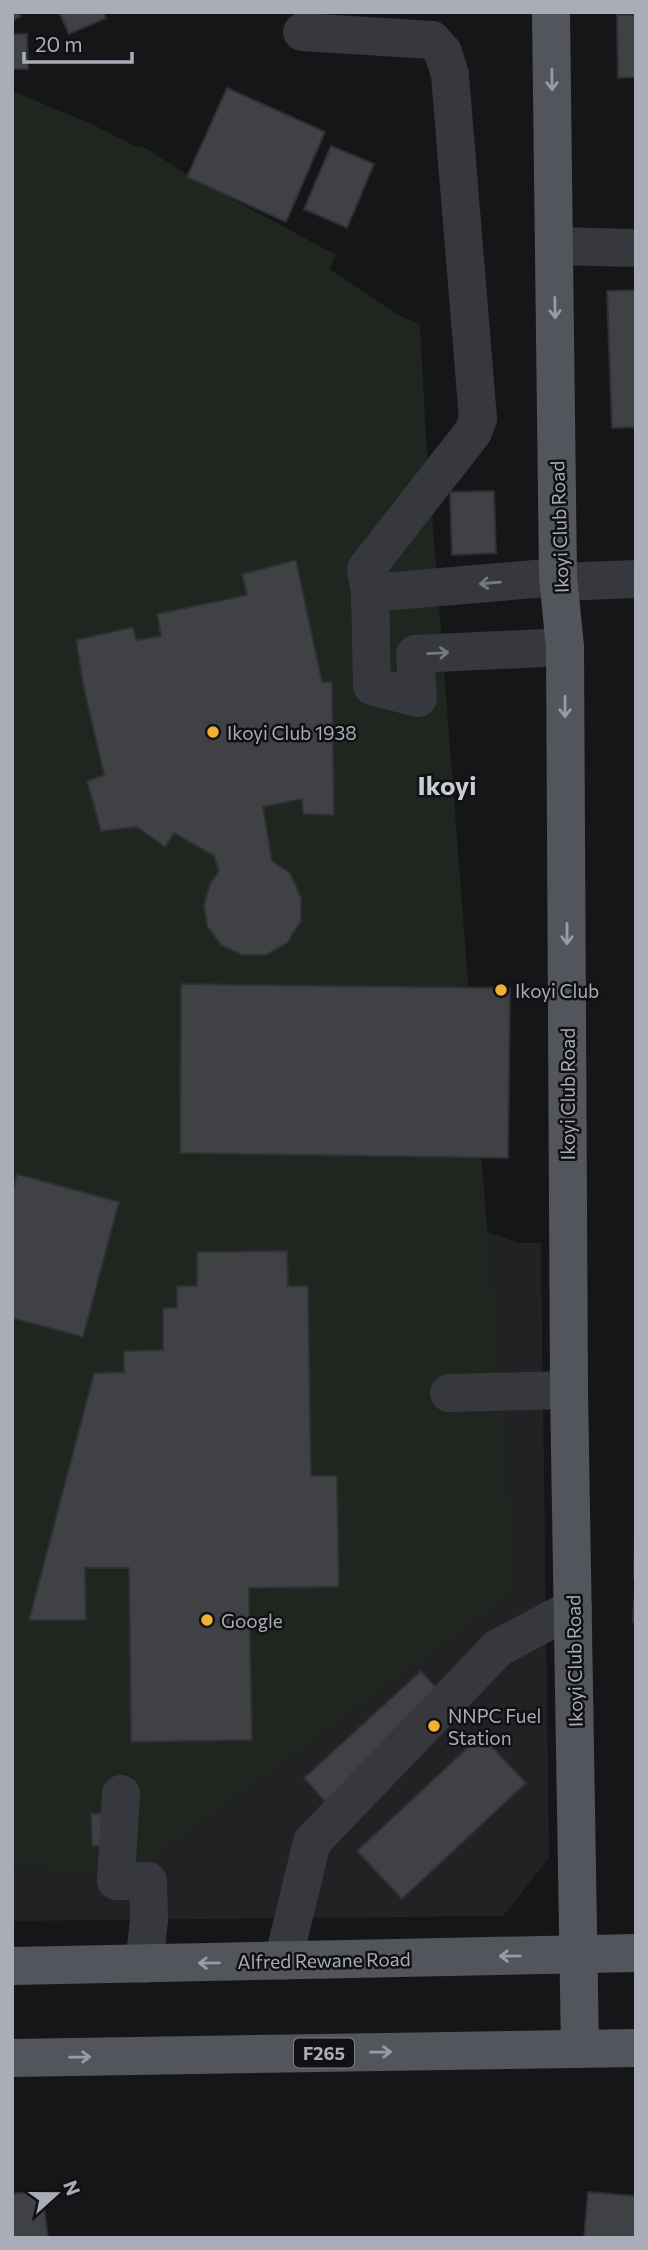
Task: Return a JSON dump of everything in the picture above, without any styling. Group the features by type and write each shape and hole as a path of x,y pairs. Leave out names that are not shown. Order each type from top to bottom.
{"main road":[{"name":"Ikoyi Club Road","path":"551,12 558,580 565,647 569,1390 580,2049"},
{"name":"Alfred Rewane Road","path":"12,1966 636,1953"},
{"name":"F265","path":"12,2057 636,2048"}],"street":[{"path":"302,32 432,40 443,52 450,75 478,419 473,432 366,569 370,593 372,686 418,698 415,654 565,647"},
{"path":"554,246 636,248"},
{"path":"370,593 558,580 636,579"},
{"path":"449,1393 569,1390"},
{"path":"283,1961 312,1842 498,1648 573,1608"},
{"path":"121,1794 116,1881 148,1881 149,1920 144,1964"}],"shaded area":[{"name":"Ikoyi Club","path":"12,91 92,124 134,146 146,148 186,174 336,255 329,269 398,315 420,324 426,437 515,1590 127,1876 12,1864"},
{"path":"348,1181 518,1243 541,1243 549,1858 503,1916 12,1921 12,1617"}],"building":[{"path":"12,12 19,12 21,16 12,21"},
{"path":"59,12 103,12 106,18 69,34"},
{"path":"617,15 636,15 636,77 618,78"},
{"path":"12,34 27,34 28,69 12,69"},
{"path":"227,88 325,132 286,222 187,177"},
{"path":"331,146 374,164 347,228 304,209"},
{"path":"636,290 636,427 612,428 607,291"},
{"path":"494,491 496,553 452,555 450,492"},
{"name":"Ikoyi Club 1938","path":"296,560 322,682 332,682 334,815 303,814 302,799 263,807 272,861 290,873 301,897 301,921 287,943 266,955 242,955 221,945 207,926 204,905 210,884 219,871 214,856 174,833 165,847 137,827 101,831 87,781 104,775 84,689 76,640 133,627 136,640 161,636 157,614 247,595 242,574"},
{"path":"181,984 510,988 508,1158 180,1153"},
{"path":"17,1174 119,1202 83,1337 12,1318 12,1193"},
{"path":"287,1251 288,1286 308,1286 311,1476 337,1476 339,1587 249,1588 252,1740 131,1742 129,1568 85,1568 86,1620 29,1620 94,1373 124,1372 124,1351 163,1350 163,1308 177,1308 177,1286 197,1286 197,1252"},
{"path":"635,1531 636,1578 634,1578"},
{"path":"636,1600 636,1622 633,1622"},
{"path":"421,1671 447,1700 330,1807 304,1778"},
{"path":"481,1735 526,1783 402,1899 357,1851"},
{"path":"91,1814 116,1814 117,1845 92,1846"},
{"path":"42,2190 48,2238 12,2238 12,2194"},
{"path":"588,2192 636,2196 636,2238 584,2238"}],"place":[{"name":"Ikoyi Club 1938","path":"213,732"},
{"name":"Ikoyi Club","path":"501,990"},
{"name":"Google","path":"207,1620"},
{"name":"NNPC Fuel Station","path":"434,1726"}],"district":[{"name":"Ikoyi","path":"447,784"}]}
